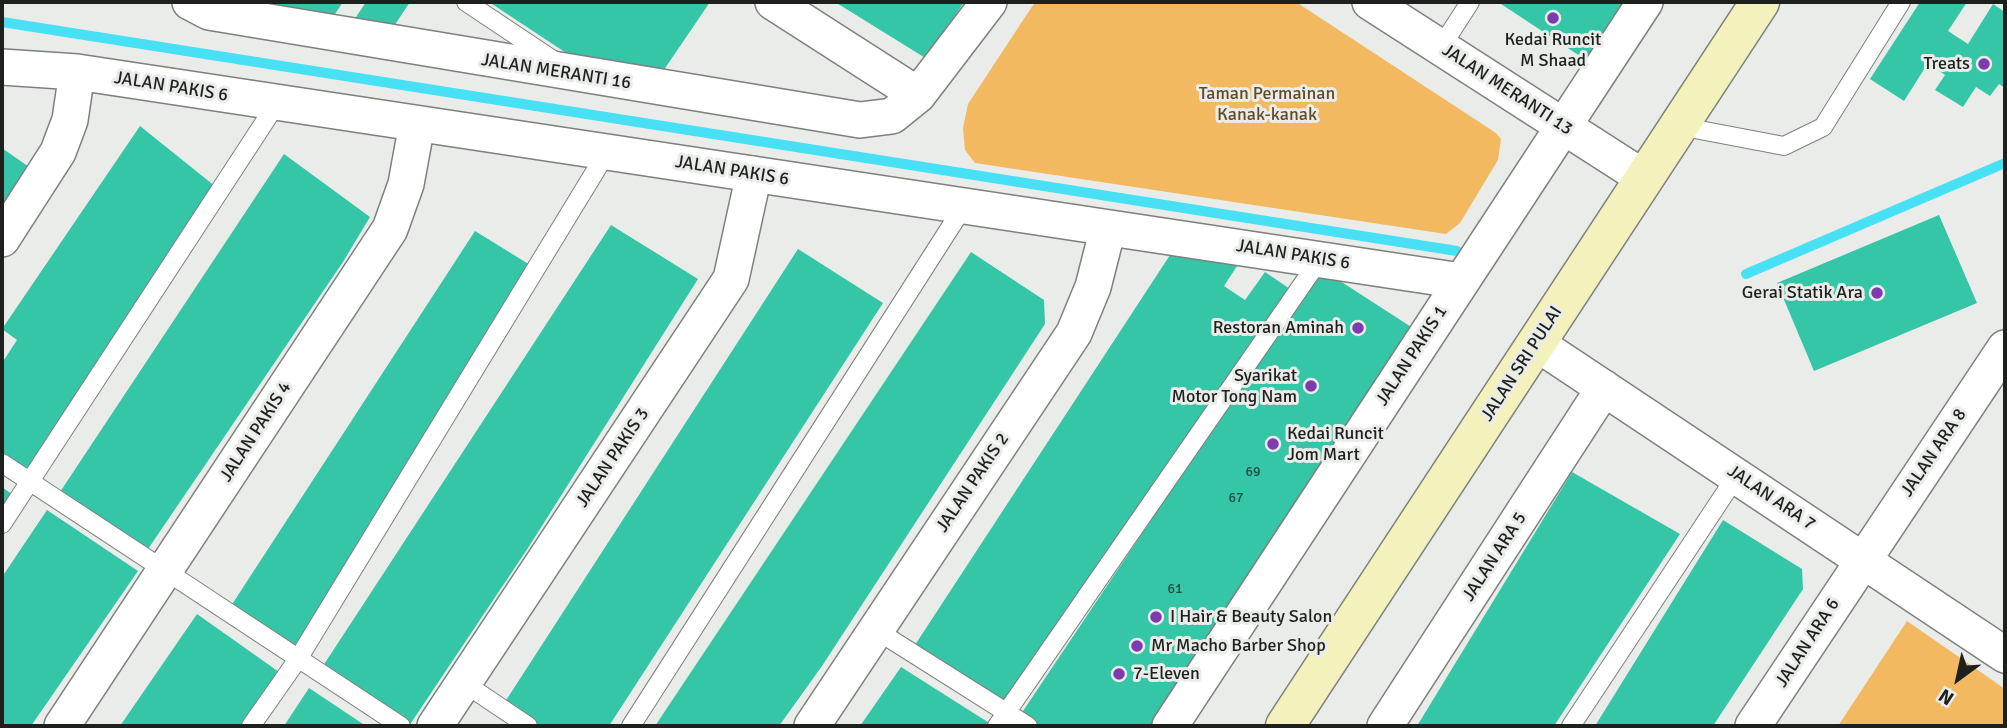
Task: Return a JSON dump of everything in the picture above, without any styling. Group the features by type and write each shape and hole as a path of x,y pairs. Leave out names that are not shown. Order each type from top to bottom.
{"street":[{"name":"JALAN MERANTI 16","path":"191,2 209,12 576,76 860,120 892,116 918,95 989,2"},
{"path":"773,2 918,95"},
{"name":"JALAN MERANTI 13","path":"1370,2 1644,178"},
{"name":"JALAN PAKIS 1","path":"1170,726 1646,2"},
{"name":"JALAN SRI PULAI","path":"1285,726 1760,2"},
{"name":"JALAN PAKIS 6","path":"2,67 77,72 1461,281"},
{"path":"2,239 58,152 69,120 77,72"},
{"name":"JALAN PAKIS 4","path":"62,726 390,229 406,184 417,124"},
{"name":"JALAN PAKIS 3","path":"435,726 732,279 754,174"},
{"name":"JALAN PAKIS 2","path":"812,726 1074,332 1093,287 1108,228"},
{"name":"JALAN ARA 7","path":"1536,344 1737,475 2005,656"},
{"name":"JALAN ARA 8","path":"1862,559 2005,348"},
{"name":"JALAN ARA 5","path":"1385,726 1605,388"},
{"name":"JALAN ARA 6","path":"1753,726 1862,559"}],"lane":[{"path":"466,2 576,76"},
{"path":"1440,47 1470,2"},
{"path":"1678,126 1784,146 1823,127 1901,2"},
{"path":"2,524 277,103"},
{"path":"251,726 298,659 607,152"},
{"path":"631,726 964,206"},
{"path":"1001,719 1320,259"},
{"path":"2,463 401,726"},
{"path":"1571,726 1737,475"},
{"path":"876,630 1001,719 1028,726"},
{"path":"464,683 528,726"}],"green space":[{"name":"Taman Permainan Kanak-kanak","path":"1035,2 1296,2 1496,133 1501,139 1498,160 1460,223 1446,234 975,163 965,150 963,128 968,104"},
{"path":"1907,621 2005,689 2005,726 1838,726"}],"building":[{"path":"274,2 343,2 327,26 302,20"},
{"path":"366,2 410,2 392,29 352,23"},
{"path":"489,2 710,2 655,83 589,68"},
{"path":"835,2 964,2 927,59"},
{"name":"Kedai Runcit M Shaad","path":"1498,2 1629,2 1589,62"},
{"path":"1920,2 1967,2 1948,31 1968,44 1993,4 2005,12 2005,88 1999,84 1990,96 1976,87 1963,107 1935,90 1945,75 1928,63 1904,101 1870,79"},
{"path":"140,126 221,191 27,474 2,457 2,363 17,340 2,329"},
{"path":"2,148 39,174 2,230"},
{"path":"284,154 370,217 343,262 146,552 58,495"},
{"name":"Gerai Statik Ara","path":"1939,215 1977,303 1814,371 1777,283"},
{"path":"611,225 698,279 528,548 409,726 321,669"},
{"path":"475,231 535,268 293,651 229,609"},
{"path":"798,249 883,303 609,726 535,726 503,705"},
{"path":"971,252 1044,300 1045,324 822,666 779,726 655,726"},
{"path":"1172,252 1237,266 1224,286 1245,300 1265,272 1293,291 1005,708 913,648"},
{"path":"1320,268 1419,332 1157,726 1040,726 1021,714"},
{"path":"1572,472 1680,534 1554,726 1417,726"},
{"path":"2,487 16,497 2,519"},
{"path":"47,510 138,571 31,726 2,726 2,577"},
{"path":"1723,520 1802,569 1803,589 1713,726 1595,726"},
{"path":"197,614 279,672 242,726 120,726"},
{"path":"901,667 994,726 860,726"},
{"path":"309,688 366,726 284,726"}],"waterway":[{"path":"2,22 1457,251"},
{"path":"1746,274 2005,163"}],"place":[{"name":"Kedai Runcit M Shaad","path":"1553,18"},
{"name":"Treats","path":"1984,64"},
{"name":"Gerai Statik Ara","path":"1877,293"},
{"name":"Restoran Aminah","path":"1358,328"},
{"name":"Syarikat Motor Tong Nam","path":"1311,386"},
{"name":"Kedai Runcit Jom Mart","path":"1273,444"},
{"name":"I Hair & Beauty Salon","path":"1156,617"},
{"name":"Mr Macho Barber Shop","path":"1137,646"},
{"name":"7-Eleven","path":"1119,674"}]}
